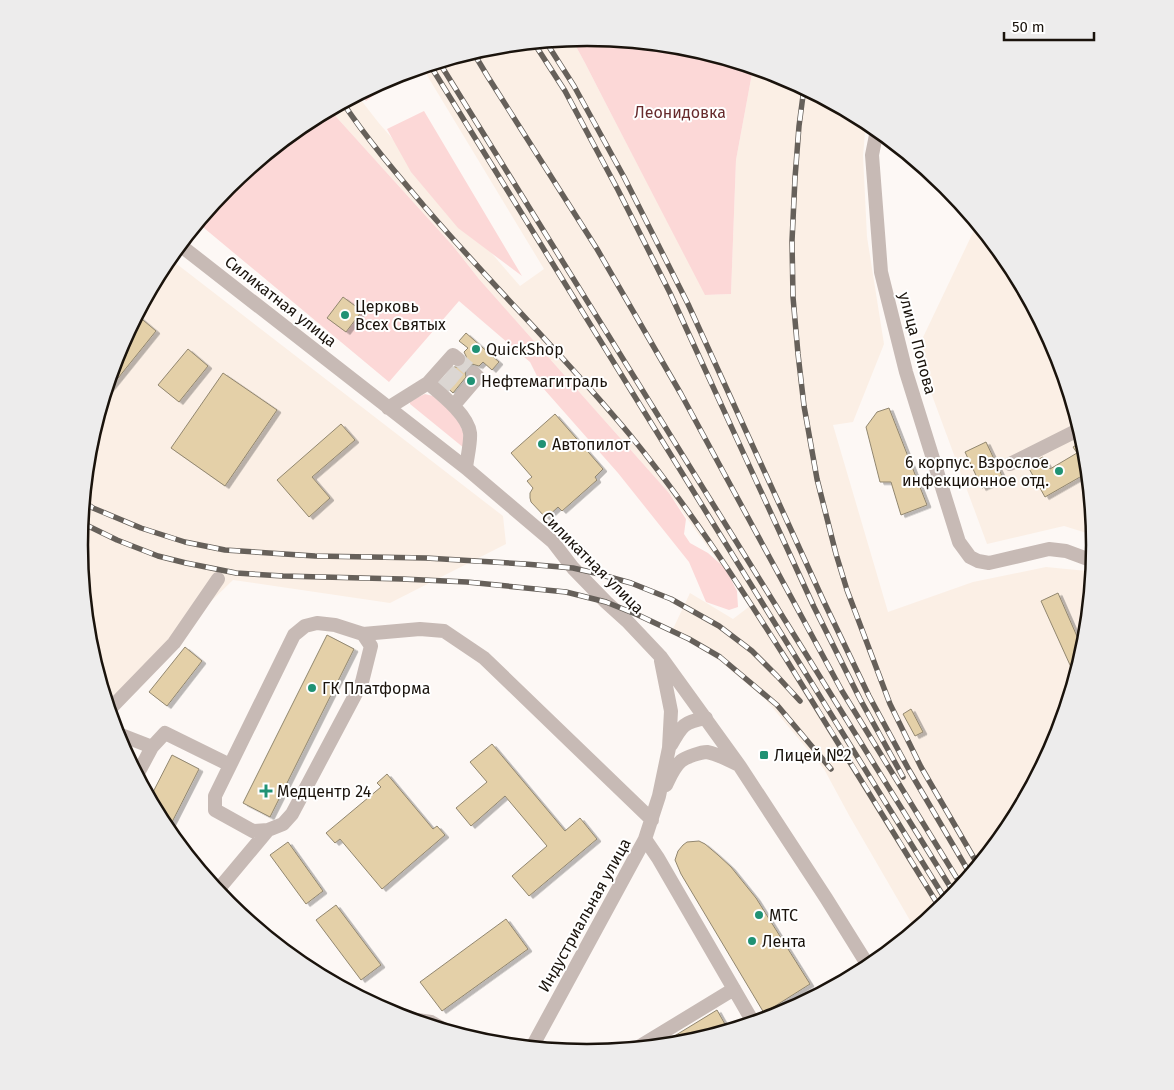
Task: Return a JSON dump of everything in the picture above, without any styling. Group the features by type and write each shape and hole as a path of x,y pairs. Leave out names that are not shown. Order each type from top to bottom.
{"street":[{"name":"улица Попова","path":"875,138 872,155 881,272 906,372 959,542 970,557 989,563 1049,549 1066,550 1086,558"},
{"name":"Силикатная улица","path":"185,249 466,468 553,542 573,568 661,656 739,764 864,960"},
{"path":"388,408 439,375 453,355 458,359"},
{"path":"461,393 478,377 474,373"},
{"path":"439,375 461,393 466,422 470,432 466,468"},
{"path":"1010,464 1073,433"},
{"path":"115,704 174,643 218,580"},
{"path":"363,634 371,646 362,682 292,814 283,824 268,830 253,831 215,810 215,796 294,635 305,626 316,623 335,625 363,634 420,629 444,631 484,658 652,820"},
{"name":"Индустриальная улица","path":"539,1041 646,839 659,796 669,748 672,711 661,656"},
{"name":"Индустриальная улица","path":"669,748 684,725 691,721 706,718"},
{"path":"141,768 152,747 165,733 230,765"},
{"path":"127,737 152,747"},
{"name":"Индустриальная улица","path":"659,796 681,761 695,755 705,752 739,764"},
{"path":"222,885 268,830"},
{"path":"646,839 750,1016"},
{"path":"652,1039 734,989"}],"shaded area":[{"path":"576,46 706,295 731,294 736,160 752,75 808,98 865,131 863,156 867,237 884,344 853,422 833,425 888,612 973,582 1046,567 1085,571 1076,642 1069,674 1048,736 1034,766 1002,822 983,849 940,898 912,924 824,769 766,700 720,661 672,631 690,593 733,619 750,606 669,493 479,279 453,246 335,115 361,101 520,286 544,269 426,73 458,63 490,56 554,47"},
{"path":"974,230 1002,268 1019,296 1048,354 1069,416 1076,448 1085,512 1086,533 1064,526 987,544 916,352"},
{"path":"176,263 503,516 506,544 390,603 233,580 112,697 98,642 89,578 89,512 93,480 105,416 126,354 155,296"}],"green space":[{"name":"Леонидовка","path":"576,46 620,47 684,56 716,63 752,75 736,160 731,294 705,295"},
{"path":"378,93 366,101 364,99"},
{"path":"424,111 522,276 458,228 411,172 387,129"},
{"path":"335,115 453,246 479,279 669,493 686,519 684,534 690,543 708,553 725,568 737,591 738,607 729,610 706,602 689,562 618,473 543,388 530,362 459,301 389,382 203,227 234,192 258,170 283,149","holes":["343,297 362,311 346,332 328,318"]},
{"path":"425,394 433,396 457,417 463,432 464,448 410,404 410,401"}],"building":[{"name":"Церковь Всех Святых","path":"343,297 362,311 346,332 327,318"},
{"path":"142,320 156,331 117,379 126,354"},
{"path":"466,333 499,362 492,370 483,362 479,366 472,364 465,371 466,377 453,393 441,382 454,367 461,367 465,364 467,360 464,352 468,348 459,341"},
{"path":"188,349 208,366 179,402 158,385"},
{"path":"223,373 277,410 225,486 171,448"},
{"path":"889,408 927,505 901,515 891,482 880,482 866,427 877,412"},
{"path":"555,414 603,469 595,477 597,480 562,511 558,507 546,518 531,502 530,493 533,488 527,481 532,477 511,453"},
{"path":"341,424 355,440 312,477 330,498 309,517 277,480"},
{"path":"986,442 1003,478 982,488 965,452"},
{"name":"6 корпус. Взрослое инфекционное отд.","path":"1077,453 1080,477 1045,497 1027,465 1043,457 1050,469"},
{"path":"1058,593 1077,636 1071,666 1041,601"},
{"path":"327,635 354,649 270,817 243,803"},
{"path":"185,647 202,661 167,706 149,692"},
{"path":"911,709 923,732 915,736 903,714"},
{"path":"492,744 565,831 580,818 597,839 529,896 512,876 547,846 505,796 471,826 456,808 487,782 470,762"},
{"path":"172,755 199,769 172,822 153,791"},
{"path":"387,774 433,829 437,826 445,835 382,889 340,839 335,843 326,833 381,787 377,783"},
{"name":"Лента","path":"699,841 705,844 731,867 756,898 810,984 771,1008 763,1011 681,874 675,860 678,851 687,842"},
{"path":"288,842 323,891 306,904 270,855"},
{"path":"336,905 381,965 361,980 316,920"},
{"path":"506,919 528,949 442,1011 420,982"},
{"path":"717,1010 725,1024 716,1027 675,1035"}],"tunnel":[{"path":"458,359 474,373"},
{"path":"448,371 464,384"},
{"path":"441,379 456,393"}],"railway":[{"path":"550,48 574,86 624,177 688,304 869,696 909,770 967,868"},
{"path":"538,49 565,91 670,293 814,607 860,699 903,777"},
{"path":"477,59 597,249 681,394 842,691 957,879"},
{"path":"443,68 950,887"},
{"path":"434,71 943,895"},
{"path":"803,96 795,178 792,241 793,297 804,406 817,479 847,590 890,704 921,767 975,859"},
{"path":"347,108 372,143 424,206 605,406 672,489 768,630 936,902"},
{"path":"90,506 141,528 185,542 225,550 315,556 426,558 525,564 573,568 595,573 631,583 671,599 719,626 752,651 800,701"},
{"path":"89,526 158,556 236,573 467,582 566,592 606,602 689,639 720,657 777,705 831,769"}],"place":[{"name":"Церковь Всех Святых","path":"345,315"},
{"name":"QuickShop","path":"476,349"},
{"name":"Нефтемагитраль","path":"471,381"},
{"name":"Автопилот","path":"542,444"},
{"name":"6 корпус. Взрослое инфекционное отд.","path":"1059,471"},
{"name":"ГК Платформа","path":"312,688"},
{"name":"Лицей №2","path":"764,755"},
{"name":"Медцентр 24","path":"266,791"},
{"name":"МТС","path":"759,915"},
{"name":"Лента","path":"752,941"}]}
